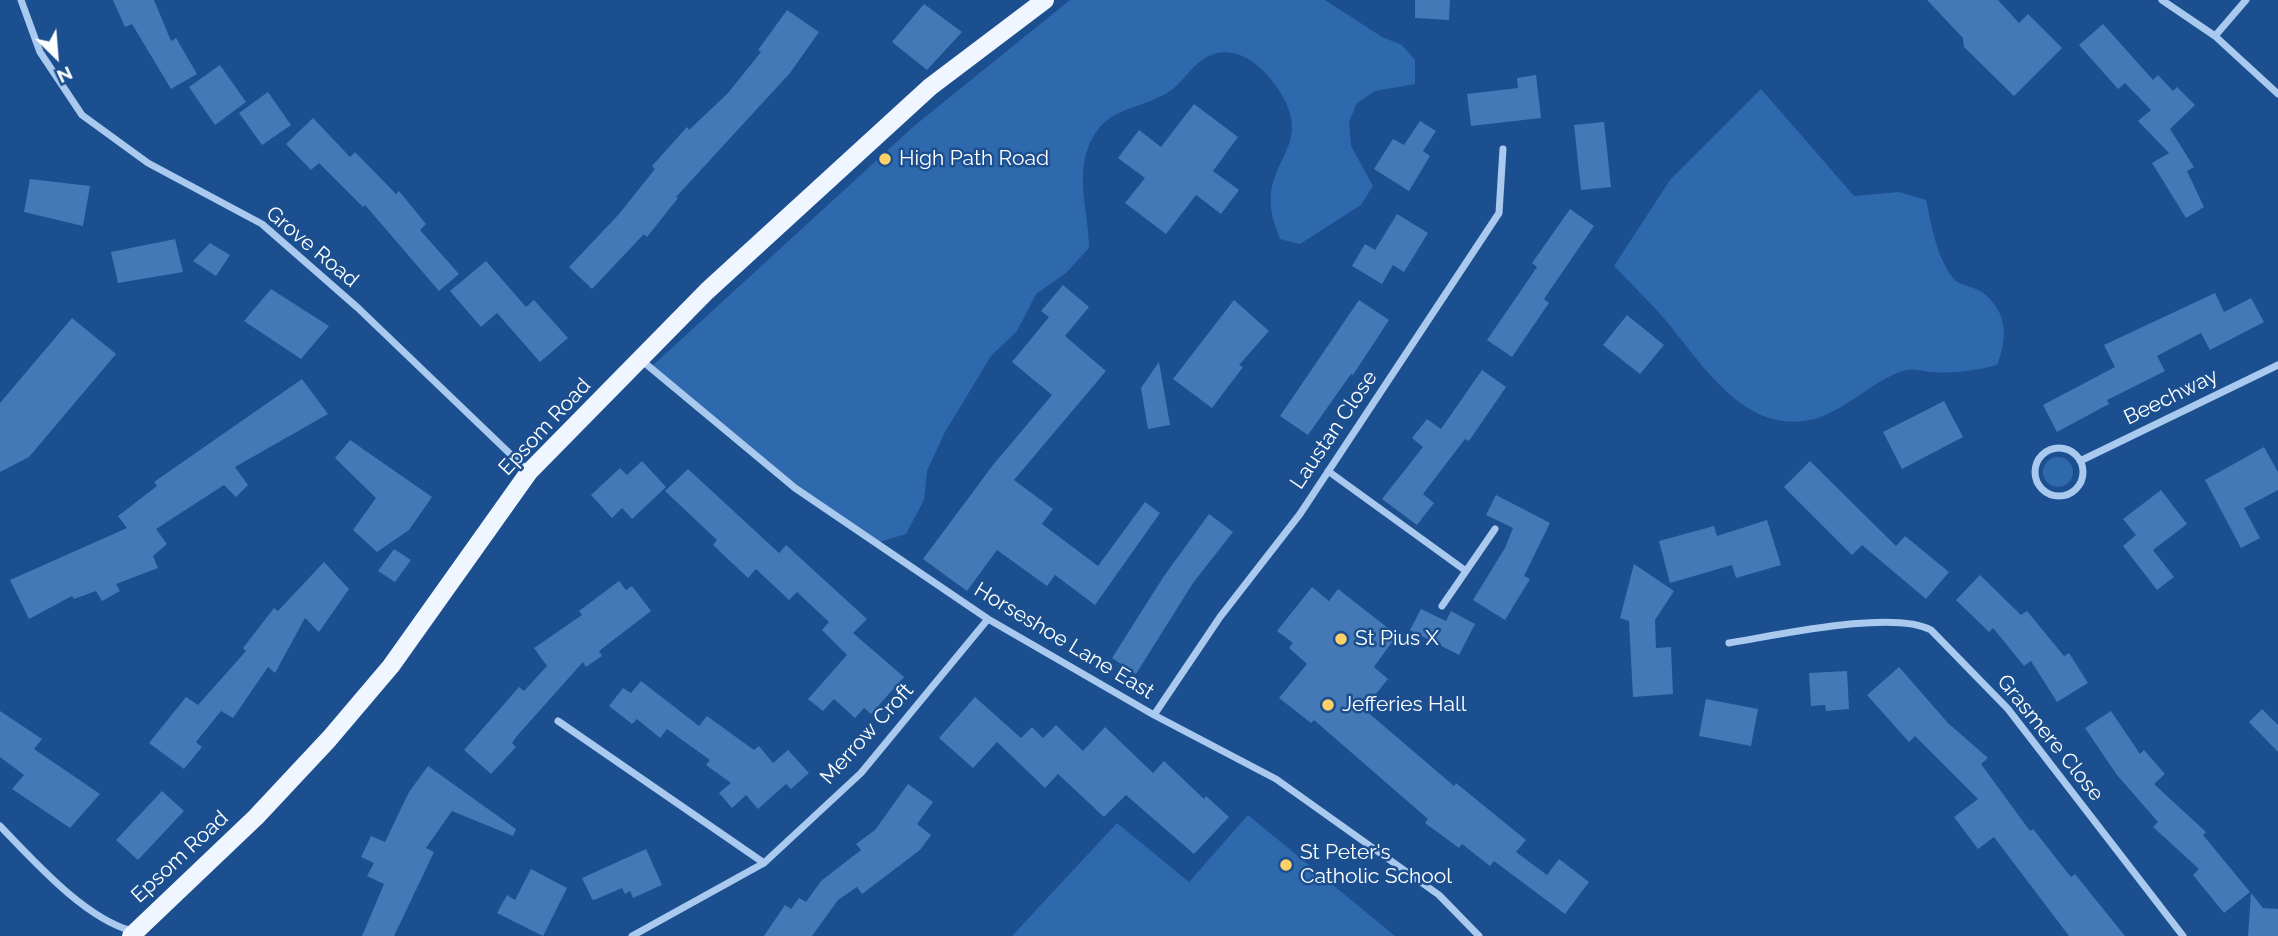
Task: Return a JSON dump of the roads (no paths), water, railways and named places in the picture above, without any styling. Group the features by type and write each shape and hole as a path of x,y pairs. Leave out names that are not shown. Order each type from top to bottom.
{"main road":[{"name":"Epsom Road","path":"132,934 256,817 329,739 391,666 529,472 707,291 930,87 1040,1"}],"street":[{"name":"Grove Road","path":"21,0 40,52 82,115 148,163 262,224 358,308 529,472"},
{"path":"2162,0 2215,36 2278,94"},
{"path":"2215,36 2246,0"},
{"name":"Laustan Close","path":"1154,715 1220,617 1300,514 1499,213 1503,149"},
{"name":"Horseshoe Lane East","path":"640,359 794,488 988,619 1154,715 1276,779 1439,895 1479,936"},
{"name":"Beechway","path":"2080,461 2278,365"},
{"path":"2063,449 2075,454 2080,461 2081,480 2067,494 2049,494 2038,484 2035,466 2046,452 2063,449"},
{"path":"1328,471 1466,571"},
{"path":"1442,606 1494,529"},
{"name":"Merrow Croft","path":"632,936 764,863 861,774 988,619"},
{"name":"Grasmere Close","path":"1728,643 1850,624 1919,623 1931,630 2008,709 2183,936"},
{"path":"558,721 764,863"},
{"path":"0,826 54,882 132,934"}],"place":[{"name":"High Path Road","path":"885,159"},
{"name":"St Pius X","path":"1341,639"},
{"name":"Jefferies Hall","path":"1328,705"},
{"name":"St Peter's Catholic School","path":"1286,865"}]}
